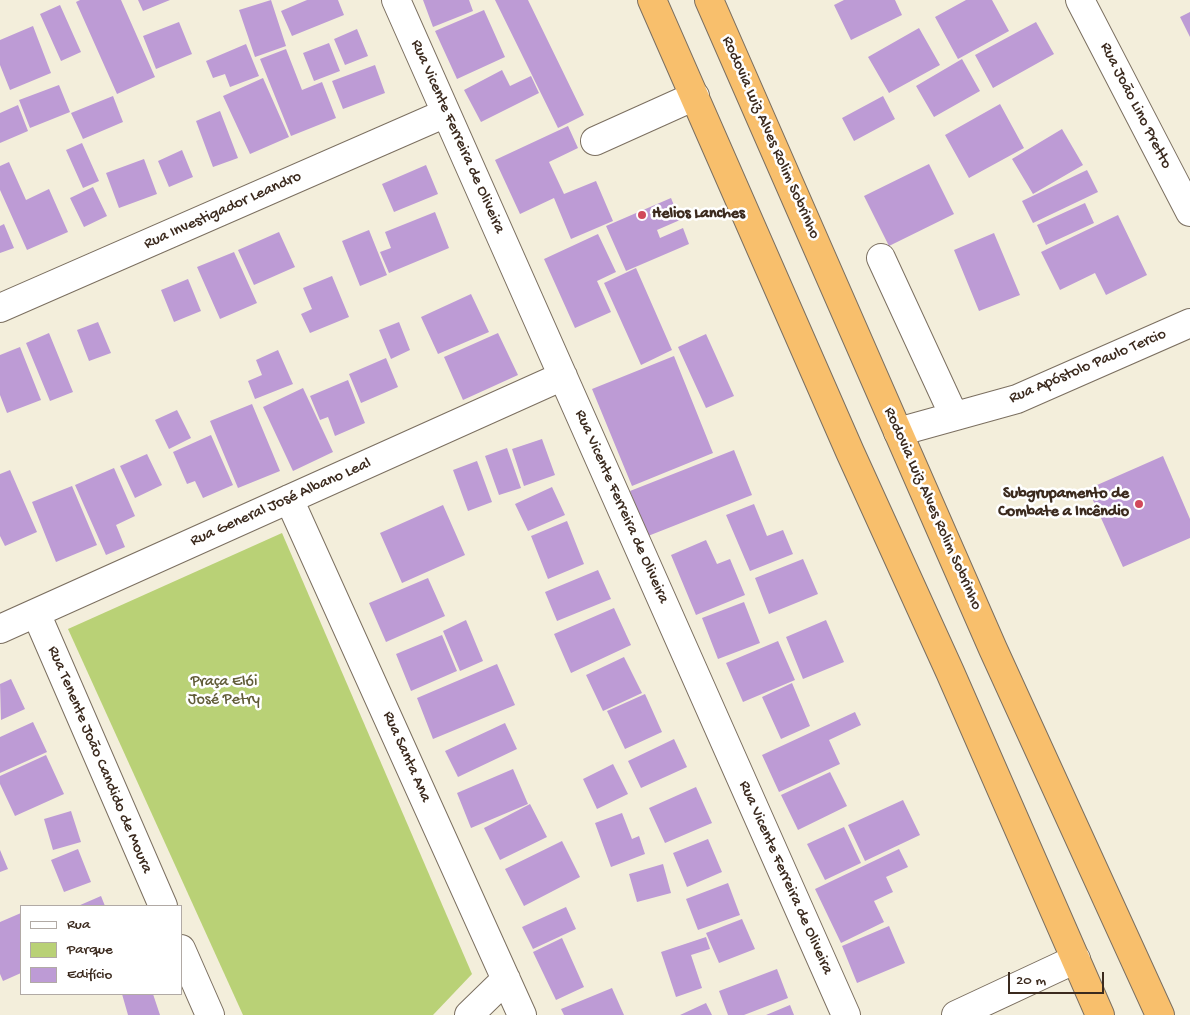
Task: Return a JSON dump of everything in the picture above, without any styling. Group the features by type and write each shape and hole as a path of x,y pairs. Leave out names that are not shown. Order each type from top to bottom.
{"highway":[{"path":"652,0 1100,1015"},
{"name":"Rodovia Luiz Alves Rolim Sobrinho","path":"709,0 993,649 1160,1015"}],"street":[{"name":"Rua Vicente Ferreira de Oliveira","path":"396,0 846,1015"},
{"name":"Rua João Lino Pretto","path":"1080,0 1190,212"},
{"path":"596,141 695,96"},
{"name":"Rua Investigador Leandro","path":"0,308 446,113"},
{"path":"881,258 954,416"},
{"name":"Rua Apóstolo Paulo Tercio","path":"898,432 1017,399 1190,323"},
{"name":"Rua General José Albano Leal","path":"0,629 563,376"},
{"name":"Rua Santa Ana","path":"289,499 522,1015"},
{"name":"Rua Tenente João Candido de Moura","path":"36,613 163,905"},
{"path":"182,951 210,1015"},
{"path":"956,1015 1076,959"},
{"path":"469,1015 506,979"}],"green space":[{"name":"Praça Elói José Petry","path":"282,533 472,974 433,1015 243,1015 68,629"}],"building":[{"path":"80,0 121,0 155,77 117,94 76,2"},
{"path":"138,0 170,0 143,11"},
{"path":"271,0 286,46 255,57 239,10"},
{"path":"307,0 338,0 344,15 292,36 281,11"},
{"path":"423,0 469,0 473,11 433,27"},
{"path":"495,0 528,0 584,115 558,128"},
{"path":"844,0 895,0 902,15 851,40 834,5"},
{"path":"966,0 992,0 1009,31 958,59 935,17"},
{"path":"60,5 81,52 61,61 40,14"},
{"path":"484,10 505,57 457,79 435,31"},
{"path":"1190,12 1190,37 1180,17"},
{"path":"179,22 192,54 156,69 143,36"},
{"path":"1036,22 1054,54 993,88 975,55"},
{"path":"33,26 51,73 10,90 0,65 0,40"},
{"path":"919,28 940,65 889,93 868,57"},
{"path":"357,29 368,56 345,65 334,39"},
{"path":"329,43 340,71 314,81 303,53"},
{"path":"246,44 259,76 230,87 225,74 213,78 206,61"},
{"path":"286,49 302,90 322,82 336,118 291,136 260,59"},
{"path":"962,59 980,91 934,117 916,86"},
{"path":"375,65 385,93 343,109 332,81"},
{"path":"502,70 510,86 531,76 539,93 481,122 464,90"},
{"path":"263,78 289,137 250,154 223,96"},
{"path":"59,85 70,112 30,128 19,100"},
{"path":"113,96 123,122 83,139 71,113"},
{"path":"883,96 895,119 854,141 842,118"},
{"path":"1000,104 1024,148 969,178 945,135"},
{"path":"18,105 28,131 0,143 0,113"},
{"path":"220,111 238,158 213,167 196,121"},
{"path":"568,126 578,148 549,162 564,194 596,181 613,221 571,239 554,198 520,214 495,160"},
{"path":"1062,129 1083,165 1033,194 1012,159"},
{"path":"82,143 99,181 83,188 66,150"},
{"path":"182,150 193,177 169,187 158,161"},
{"path":"144,159 157,194 119,208 106,173"},
{"path":"9,162 26,200 49,189 68,232 27,250 0,190 0,166"},
{"path":"929,164 954,214 889,246 864,196"},
{"path":"426,165 438,194 394,212 382,184"},
{"path":"1087,170 1098,192 1033,223 1022,201"},
{"path":"93,187 107,216 84,227 70,198"},
{"path":"671,198 680,220 657,230 660,238 683,228 689,244 626,271 606,226"},
{"path":"1085,203 1094,223 1046,245 1037,225"},
{"path":"435,212 449,248 389,273 380,252 391,248 385,232"},
{"path":"1118,215 1147,275 1106,295 1095,273 1060,290 1041,252"},
{"path":"4,224 14,248 0,253 0,226"},
{"path":"369,230 387,275 360,286 342,241"},
{"path":"279,232 295,267 254,285 238,250"},
{"path":"994,233 1020,295 979,311 954,250"},
{"path":"598,234 616,272 597,281 611,312 575,328 544,259"},
{"path":"234,252 257,303 220,319 197,267"},
{"path":"636,268 672,350 641,365 604,283"},
{"path":"332,276 349,317 310,333 301,314 312,309 303,288"},
{"path":"188,279 201,311 174,322 161,290"},
{"path":"471,294 489,332 438,354 421,317"},
{"path":"98,322 111,353 89,361 77,330"},
{"path":"399,322 410,350 391,359 379,330"},
{"path":"49,333 73,392 50,401 26,343"},
{"path":"498,333 518,375 463,400 444,357"},
{"path":"706,334 734,396 706,408 678,347"},
{"path":"20,347 41,400 7,413 0,395 0,355"},
{"path":"278,350 293,384 255,399 248,381 262,375 256,360"},
{"path":"674,356 713,453 632,486 592,389"},
{"path":"386,358 398,387 361,403 349,374"},
{"path":"348,380 365,423 335,436 328,417 320,420 310,396"},
{"path":"303,388 333,452 293,471 263,407"},
{"path":"252,404 280,471 238,488 210,421"},
{"path":"177,410 191,438 169,449 155,420"},
{"path":"211,435 233,485 203,498 195,481 187,484 173,452"},
{"path":"542,439 555,475 524,486 512,449"},
{"path":"507,448 521,488 499,495 485,456"},
{"path":"734,450 752,495 648,536 630,491"},
{"path":"147,454 162,485 135,498 120,466"},
{"name":"Subgrupamento de Combate a Incêndio","path":"1163,456 1190,519 1190,538 1123,567 1088,489"},
{"path":"477,461 492,502 468,511 453,470"},
{"path":"114,468 135,516 116,525 125,547 106,555 75,485"},
{"path":"10,470 37,532 5,546 0,536 0,474"},
{"path":"72,486 97,545 56,562 32,502"},
{"path":"552,487 565,515 528,531 515,504"},
{"path":"754,504 767,536 783,530 793,554 750,571 726,515"},
{"path":"443,505 465,555 402,583 380,533"},
{"path":"567,521 584,564 548,579 531,536"},
{"path":"706,540 717,564 730,559 745,595 696,615 671,555"},
{"path":"803,559 818,594 769,614 755,578"},
{"path":"598,570 611,599 557,621 545,592"},
{"path":"428,578 445,616 386,642 369,603"},
{"path":"744,602 760,643 718,659 702,618"},
{"path":"614,608 631,645 571,673 554,634"},
{"path":"466,620 483,661 460,671 443,631"},
{"path":"826,620 844,662 803,679 786,637"},
{"path":"442,635 457,671 411,691 396,654"},
{"path":"778,641 795,680 743,702 726,663"},
{"path":"624,657 642,693 603,711 586,675"},
{"path":"497,664 515,705 433,739 417,698"},
{"path":"11,679 25,709 1,720 0,684"},
{"path":"792,683 810,726 781,739 762,697"},
{"path":"645,694 662,732 625,749 607,711"},
{"path":"855,712 861,725 829,740 840,764 779,792 762,755"},
{"path":"33,722 47,752 0,773 0,737"},
{"path":"505,723 517,749 458,777 445,751"},
{"path":"674,739 687,767 641,788 628,761"},
{"path":"46,755 64,794 15,816 0,784 0,776"},
{"path":"613,764 628,794 597,809 583,779"},
{"path":"513,769 528,804 471,828 457,793"},
{"path":"830,772 847,806 798,830 781,795"},
{"path":"696,787 712,823 665,843 649,808"},
{"path":"903,800 920,835 865,861 848,825"},
{"path":"530,804 547,837 500,860 484,828"},
{"path":"71,811 81,842 53,850 44,819"},
{"path":"622,813 632,839 639,836 645,854 611,867 595,823"},
{"path":"844,827 861,863 825,880 807,844"},
{"path":"708,839 722,872 687,887 673,853"},
{"path":"562,841 580,877 524,906 505,869"},
{"path":"78,849 91,882 64,892 51,860"},
{"path":"899,849 908,867 886,877 893,892 874,901 884,922 841,943 815,889"},
{"path":"0,850 8,869 0,872"},
{"path":"663,864 671,893 637,902 629,874"},
{"path":"728,883 740,915 698,930 686,899"},
{"path":"101,896 105,905 80,905"},
{"path":"566,907 576,929 533,949 522,927"},
{"path":"20,913 20,973 3,981 0,974 0,922"},
{"path":"742,919 755,949 719,963 706,933"},
{"path":"889,926 905,963 857,983 842,946"},
{"path":"706,937 710,949 691,955 702,988 676,997 661,952"},
{"path":"562,938 584,987 556,1000 533,952"},
{"path":"777,969 788,998 744,1015 728,1015 719,991"},
{"path":"612,988 624,1015 564,1015 561,1009"},
{"path":"122,995 153,995 160,1015 128,1015"},
{"path":"706,1003 712,1015 680,1015"},
{"path":"790,1005 794,1015 766,1015"}],"place":[{"name":"Helios Lanches","path":"642,215"},
{"name":"Subgrupamento de Combate a Incêndio","path":"1139,504"}]}
